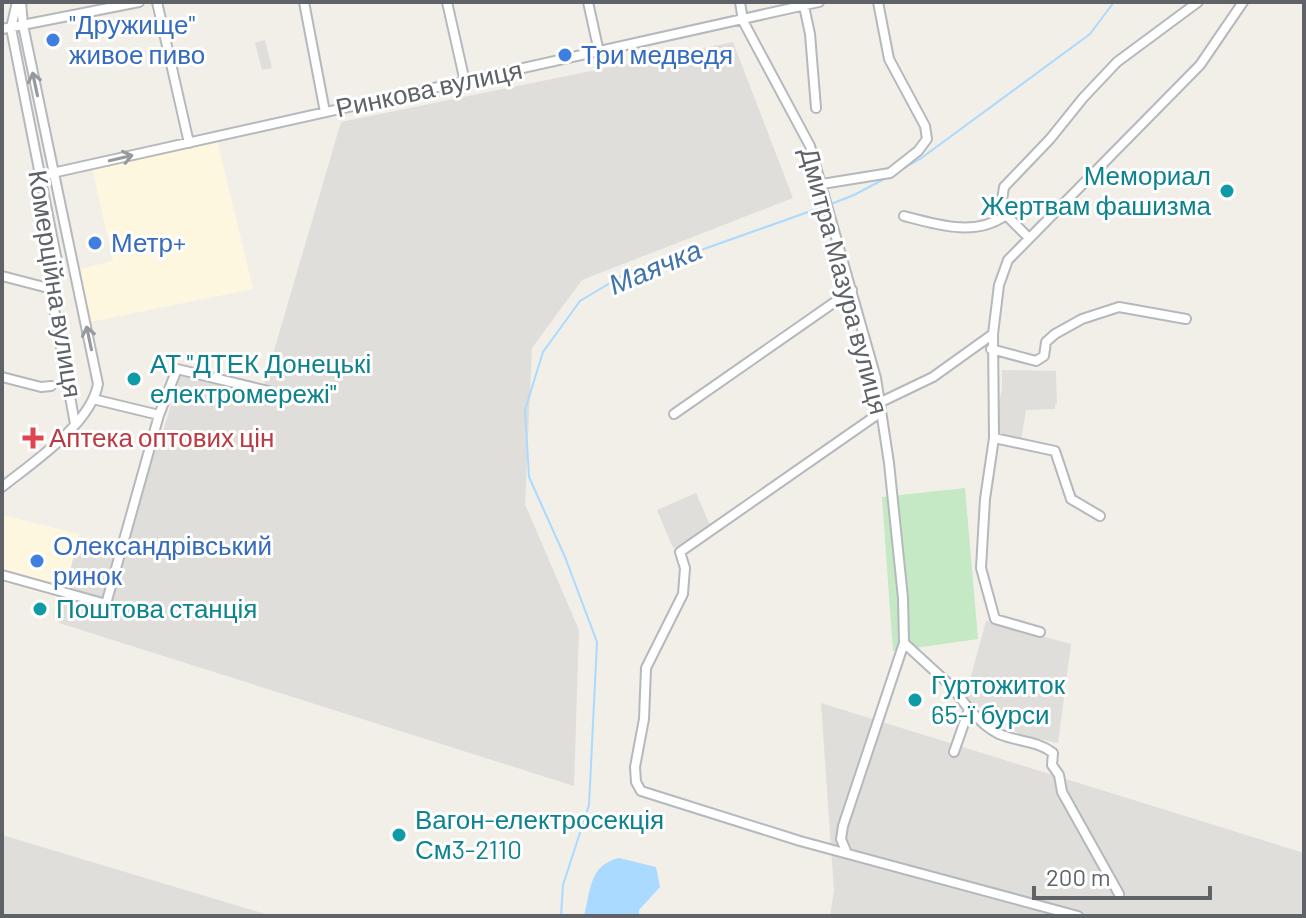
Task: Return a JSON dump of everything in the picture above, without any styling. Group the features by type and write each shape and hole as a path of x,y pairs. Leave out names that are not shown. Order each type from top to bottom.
{"street":[{"name":"Комерційна вулиця","path":"2,487 75,425 93,399 98,384 19,2"},
{"name":"Комерційна вулиця","path":"19,2 6,29 58,266 52,289 75,425"},
{"path":"6,29 139,2"},
{"path":"157,2 189,143"},
{"path":"304,2 325,112"},
{"path":"447,2 465,82"},
{"path":"588,2 599,52"},
{"name":"Дмитра Мазура вулиця","path":"740,2 743,21 810,146 852,290 881,407 903,598 904,643 843,826 841,839 847,852"},
{"name":"Ринкова вулиця","path":"39,176 819,2"},
{"path":"823,187 890,173 918,151 927,139 925,126 889,59 878,2"},
{"path":"1029,238 1006,215 1002,200 1004,187 1117,62 1198,2"},
{"path":"1040,632 995,619 981,568 985,499 994,438 991,349 999,285 1008,260 1200,65 1243,2"},
{"path":"804,6 810,34 816,108"},
{"path":"32,138 46,135"},
{"path":"904,216 937,225 967,228 992,225 1006,215"},
{"path":"2,276 52,289"},
{"path":"674,414 852,290"},
{"path":"991,349 1036,361 1044,356 1046,342 1055,334 1082,319 1119,307 1186,319"},
{"path":"993,334 933,377 881,407 680,552 685,568 683,594 646,668 644,719 635,767 641,791 800,841 1078,916"},
{"path":"2,575 106,604 159,415 177,369 289,396"},
{"path":"2,377 41,387 51,386"},
{"path":"93,399 159,415"},
{"path":"994,438 1055,451 1071,499 1100,516"},
{"path":"904,643 951,686 987,727 998,734 1036,742 1053,753 1052,765 1059,775 1062,792 1119,894"},
{"path":"954,752 969,709"}],"shaded area":[{"path":"265,40 272,68 262,70 255,43"},
{"path":"733,42 793,198 582,280 532,348 525,504 579,630 574,786 59,623 77,540 117,549 147,435 161,438 180,375 261,395 341,122"},
{"path":"217,140 253,289 90,322 76,270 113,261 92,168"},
{"path":"1002,370 1056,371 1055,409 1026,410 1021,441 1009,439 997,431 995,418 1002,390"},
{"path":"696,493 712,530 673,548 657,510"},
{"name":"Олександрівський ринок","path":"2,515 79,534 65,600 2,582"},
{"path":"986,621 1071,644 1058,743 1021,735 965,698"},
{"path":"821,703 1304,853 1304,916 830,916 834,891"},
{"path":"2,835 272,916 2,916"}],"green space":[{"path":"965,488 978,639 893,651 882,497"}],"water":[{"path":"619,858 656,867 660,887 639,910 639,916 584,916 597,873 609,861"}],"waterway":[{"name":"Маячка","path":"899,171 920,159 1090,34 1114,2"},
{"name":"Маячка","path":"831,204 886,178"},
{"name":"Маячка","path":"561,916 563,885 589,805 597,642 565,557 529,477 525,410 543,352 580,301 630,271 687,255 825,206"}],"place":[{"name":"\"Дружище\" живое пиво","path":"53,40"},
{"name":"Три медведя","path":"565,55"},
{"name":"Мемориал Жертвам фашизма","path":"1227,191"},
{"name":"Метр+","path":"95,243"},
{"name":"АТ \"ДТЕК Донецькі електромережі\"","path":"134,379"},
{"name":"Аптека оптових цін","path":"33,438"},
{"name":"Олександрівський ринок","path":"37,561"},
{"name":"Поштова станція","path":"40,609"},
{"name":"Гуртожиток 65-ї бурси","path":"915,700"},
{"name":"Вагон-електросекція См3-2110","path":"399,835"}]}
